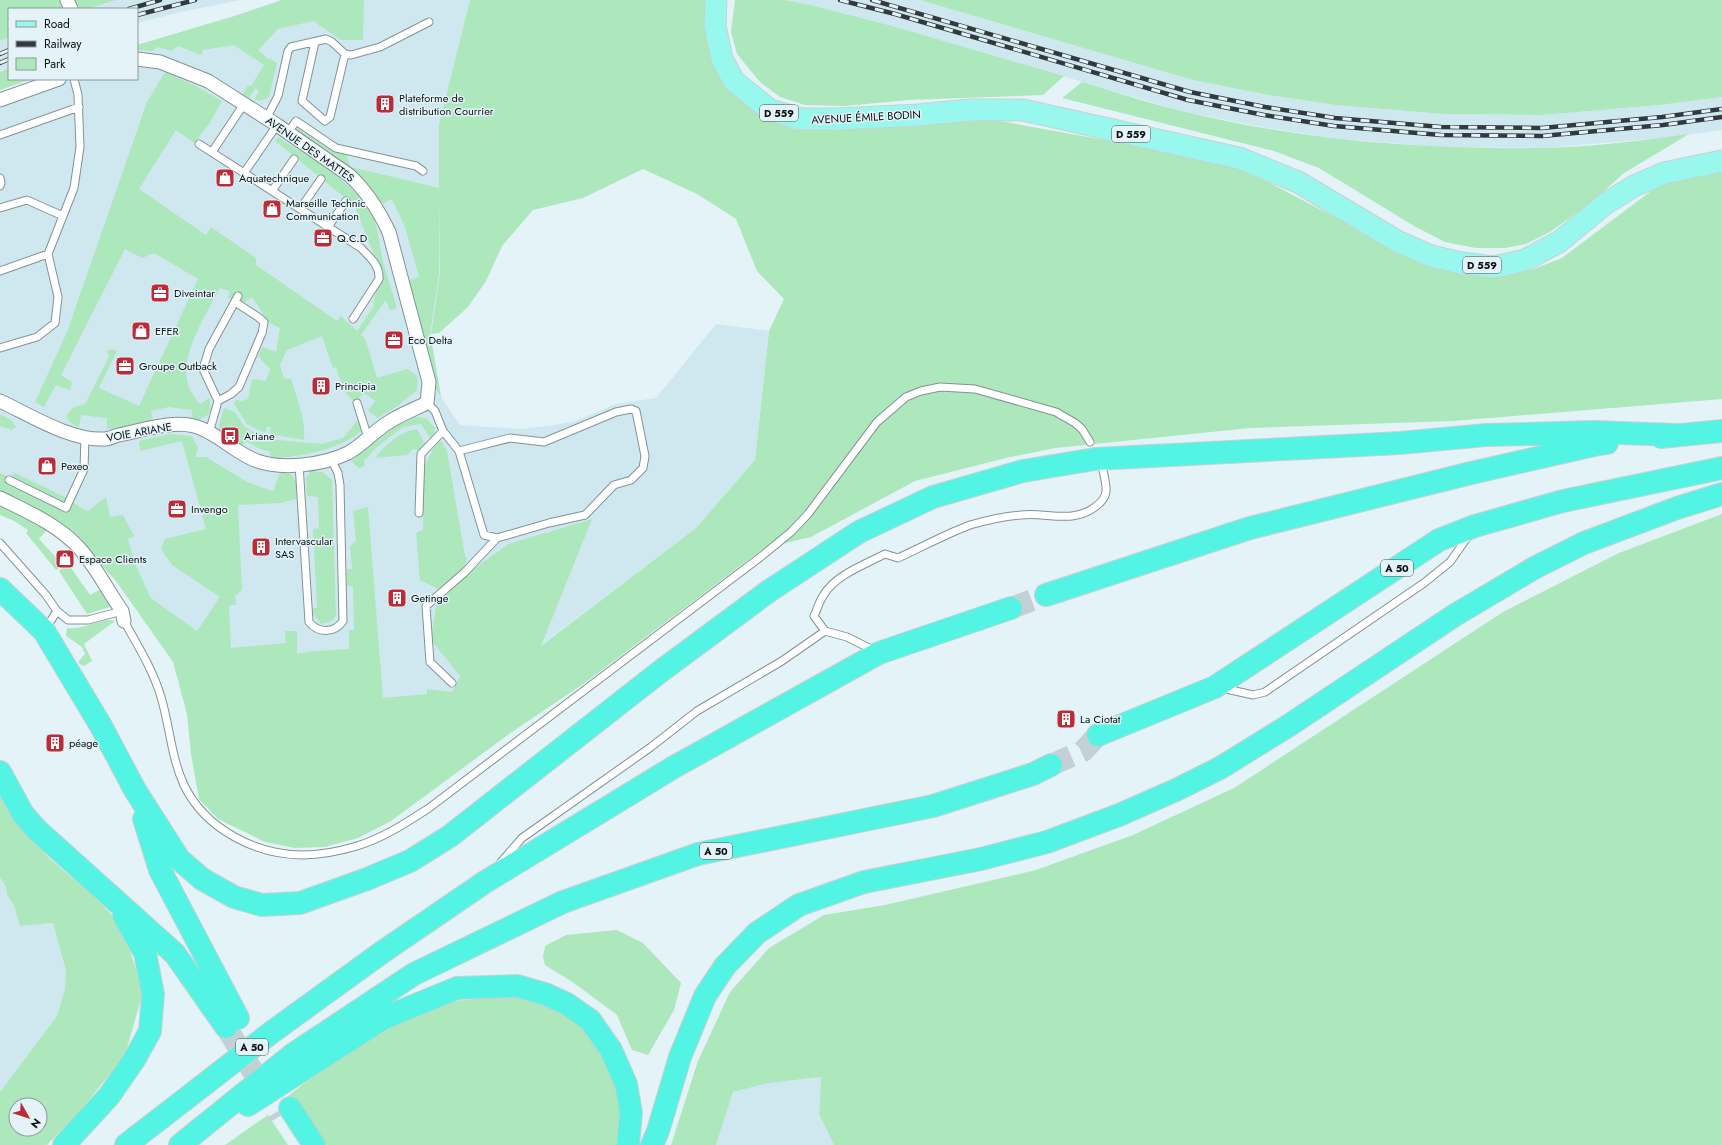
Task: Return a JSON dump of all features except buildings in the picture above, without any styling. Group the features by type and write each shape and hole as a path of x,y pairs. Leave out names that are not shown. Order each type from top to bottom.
{"highway":[{"path":"1046,594 1250,528 1467,474 1594,445 1722,431"},
{"path":"0,589 44,632 85,698 134,790 179,859 202,879 234,897 262,905 300,904 410,861 450,836 661,671 769,591 859,532 932,497 1023,471 1096,459 1400,442 1486,435 1594,432 1675,435"},
{"name":"A 50","path":"1098,735 1216,687 1439,540 1475,526 1564,501 1722,468"},
{"path":"652,1145 658,1131 680,1057 705,996 725,966 757,933 799,905 864,882 981,859 1047,842 1119,815 1176,790 1220,768 1282,730 1455,615 1536,567 1584,543 1677,508 1722,494"},
{"name":"A 50","path":"126,1145 272,1032 381,953 484,882 674,767 878,653 1011,608"},
{"name":"A 50","path":"181,1145 292,1055 414,974 563,902 698,854 933,806 1033,774 1051,765"},
{"path":"0,772 24,814 37,830 175,954 232,1022 160,870 134,790"},
{"path":"64,1145 109,1096 134,1060 150,1031 152,994 145,954 127,921 104,890"},
{"path":"181,1145 279,1086 384,1018 457,988 510,986 517,986 545,994 567,1004 590,1020 611,1050 626,1084 631,1113 628,1145"},
{"path":"297,1145 285,1112 314,1145"}],"main road":[{"name":"AVENUE ÉMILE BODIN","path":"716,0 715,26 722,59 734,81 770,110 801,120 862,118 970,110 1023,110 1239,158 1298,182 1398,241 1431,256 1461,263 1494,267 1525,260 1559,242 1605,204 1634,186 1664,173 1722,161"}],"street":[{"name":"AVENUE DES MATTES","path":"138,59 160,62 208,82 288,133 349,175 360,185 379,211 388,232 429,382 427,403"},
{"path":"0,100 56,80"},
{"name":"VOIE ARIANE","path":"0,401 63,430 104,439 156,427 177,425 194,426 209,433 240,453 257,461 276,465 299,464 331,459 349,452 389,421 427,403"},
{"path":"0,498 41,518 57,529 80,549 123,616"}],"lane":[{"path":"244,173 271,122 288,51 291,47 326,39 332,42 345,54 351,55 380,47 429,22"},
{"path":"315,42 302,101 325,121 330,117 345,54"},
{"path":"0,348 37,336 55,323 58,297 48,254 74,188 79,154 79,107 74,80"},
{"path":"212,152 244,104"},
{"path":"0,135 79,107"},
{"path":"288,133 296,121 336,148 416,166 422,171"},
{"path":"199,144 361,248 376,265 379,271 379,279 353,319"},
{"path":"272,192 294,160"},
{"path":"0,178 0,186"},
{"path":"300,209 320,178"},
{"path":"0,208 27,200 63,216"},
{"path":"328,227 346,201"},
{"path":"0,271 48,254"},
{"path":"209,433 218,401 203,369 209,348 237,299 264,322 262,334 239,387 231,394 218,401"},
{"path":"0,542 46,595 57,610 68,620 88,620 123,616 150,668 162,698 176,766 185,786 196,804 210,819 240,841 281,852 304,855 329,852 357,846 380,838 429,808 763,555 791,532 808,514 878,422 906,397 921,391 940,387 975,389 1056,412 1082,429 1090,442"},
{"path":"357,403 368,438"},
{"path":"427,403 435,411 443,432 459,451 484,535 497,538 549,523 585,515 614,485 631,480 643,468 646,456 636,411 631,409 616,412 544,442 510,438 459,451"},
{"path":"419,513 420,454 443,432"},
{"path":"9,480 66,508 84,469 85,436"},
{"path":"299,464 309,622 316,628 328,630 336,627 343,621 340,485 338,473 331,459"},
{"path":"878,653 847,637 825,631 814,616 823,595 834,583 885,554 898,558 970,525 1021,515 1065,517 1080,515 1094,508 1104,498 1107,491 1103,470"},
{"path":"1216,687 1253,695 1265,692 1424,583 1450,562 1475,526"},
{"path":"452,683 430,662 426,606 465,572 497,538"},
{"path":"44,632 57,610"},
{"path":"484,882 522,838 651,747 696,711 782,661 825,631"}],"shaded area":[{"path":"116,0 241,0 181,12 138,23 138,8 90,8"},
{"path":"282,0 470,0 439,124 440,273 431,334 441,397 460,425 521,429 553,425 576,421 615,404 656,398 716,324 769,331 755,460 696,528 540,646 436,711 377,708 240,663 151,598 134,561 0,483 0,92 33,80 138,80 138,45 238,15"},
{"path":"785,0 920,0 1193,80 1268,95 1336,105 1442,114 1542,115 1660,105 1722,97 1722,130 1664,138 1543,148 1440,147 1332,138 1262,127 1185,112 966,48 806,4"},
{"path":"8,37 8,68 0,71 0,41"},
{"path":"0,877 6,887 7,895 14,906 20,926 53,923 66,971 65,989 57,1016 0,1092"},
{"path":"821,1077 819,1114 834,1145 716,1145 733,1092 769,1083"}],"green space":[{"path":"0,0 116,0 90,8 8,8 8,37 0,41"},
{"path":"282,0 364,0 363,40 341,40 313,21 278,29 258,50 268,59 269,58 277,63 269,97 264,100 254,100 259,91 255,88 249,98 242,95 248,85 251,86 264,65 234,45 203,50 201,55 178,46 171,51 158,47 152,51 138,50 138,45 238,15"},
{"path":"470,0 710,0 712,61 724,86 763,117 794,129 842,129 994,120 1232,163 1403,255 1429,267 1462,274 1491,277 1531,270 1562,258 1663,182 1722,169 1722,399 1453,421 1250,428 1055,448 1006,458 915,481 811,537 764,548 586,682 509,734 391,821 358,838 324,847 295,848 265,842 218,819 199,799 191,754 187,714 173,662 116,581 83,545 0,493 0,473 10,478 15,473 69,499 88,511 106,497 110,517 123,515 134,536 128,539 134,561 151,598 197,631 220,597 172,565 161,549 165,539 206,529 182,441 140,451 139,441 170,434 192,436 198,448 195,457 206,457 247,482 273,491 280,473 291,474 297,483 296,499 280,503 238,505 242,590 235,596 236,605 229,605 231,648 286,643 285,631 297,631 297,654 315,651 349,649 349,630 354,630 353,586 347,586 347,569 352,569 350,546 356,541 353,511 368,507 383,698 427,694 427,689 452,692 460,676 431,640 436,605 475,568 508,544 592,519 541,646 696,528 755,460 769,331 784,299 757,271 736,219 697,194 643,169 583,198 533,210 502,246 486,281 468,307 439,333 431,334 440,273 439,196 439,273 430,334 441,397 435,388 433,369 407,281 419,277 405,227 392,199 382,204 365,181 344,162 296,130 298,128 326,147 345,152 351,167 439,188 439,124"},
{"path":"735,0 785,0 806,4 892,26 1064,76 1043,95 908,100 845,106 805,105 780,97 760,82 737,54 731,32"},
{"path":"920,0 1722,0 1722,97 1660,105 1542,115 1442,114 1336,105 1268,95 1193,80"},
{"path":"8,68 8,80 29,80 0,90 0,72"},
{"path":"165,72 198,87 222,101 209,124 194,143 176,130 139,189 206,235 211,227 256,258 256,265 337,321 341,316 357,331 374,306 373,303 380,279 380,269 354,205 275,141 278,137 316,161 351,188 361,199 373,217 377,229 383,261 397,308 390,311 386,300 361,335 365,338 377,378 407,369 418,376 417,390 399,405 378,418 368,411 375,401 364,393 355,403 344,391 336,367 333,368 322,336 287,350 280,365 284,378 291,379 304,425 304,440 269,434 271,427 267,427 265,433 247,424 234,404 236,400 241,401 248,399 252,379 266,381 270,369 258,356 263,347 276,352 280,328 269,323 252,297 238,307 228,297 230,291 220,288 197,332 188,358 186,369 189,387 200,404 209,398 211,408 208,415 201,419 191,421 192,410 169,407 151,411 153,421 132,427 107,429 107,418 81,415 79,427 72,424 66,417 72,408 85,404 109,357 107,351 112,349 117,351 99,388 139,406 198,279 154,253 142,258 125,249 61,375 72,382 70,390 56,385 44,407 35,402 67,332 147,102"},
{"path":"1082,82 1160,105 1230,122 1318,136 1407,145 1541,148 1615,143 1689,134 1624,173 1593,201 1550,232 1526,244 1505,248 1476,248 1445,242 1414,226 1319,168 1274,151 1062,98"},
{"path":"224,408 235,412 244,426 251,431 278,440 322,444 343,438 358,420 362,431 352,438 331,448 308,454 272,459 269,451 260,449 247,442 241,445 221,432 219,425"},
{"path":"0,414 11,420 16,427 12,430 0,426"},
{"path":"415,417 426,418 435,428 434,434 430,438 421,424 403,427 364,459 365,466 359,468 351,461 396,426"},
{"path":"417,429 425,444 419,451 413,449 408,455 375,458 393,439 404,433"},
{"path":"441,441 447,451 465,556 467,558 465,567 438,589 420,580 416,533 423,530 424,466 436,444"},
{"path":"311,471 323,472 332,480 336,616 330,622 321,624 312,613 311,608 317,608 313,529 319,528 318,497 307,496 306,478"},
{"path":"0,502 48,529 39,539 63,565 56,570 26,533 28,530 14,521 0,515"},
{"path":"1722,514 1722,1145 834,1145 819,1114 821,1077 769,1083 733,1092 716,1145 671,1145 698,1061 730,992 769,948 824,915 885,905 1036,870 1133,835 1234,788 1503,612 1619,553"},
{"path":"66,564 71,568 90,595 101,589 113,606 87,614 59,571"},
{"path":"110,620 115,621 84,644 92,661 84,666 81,665 78,662 85,654 82,647 66,636 67,628 78,628"},
{"path":"0,790 25,832 48,857 92,895 119,922 126,938 143,992 125,1055 81,1110 47,1145 0,1145 0,1092 57,1016 65,989 66,971 53,923 20,926 14,906 7,895 6,887 0,877"},
{"path":"617,930 643,943 681,983 674,1010 648,1055 632,1050 617,1015 574,983 545,965 543,957 545,946 566,935"},
{"path":"487,994 514,994 565,1010 587,1029 617,1083 623,1145 323,1145 288,1096 310,1079 352,1051 419,1011 444,1001 470,1000"},
{"path":"268,1115 288,1145 225,1145"}],"tunnel":[{"path":"1011,608 1046,595"},
{"path":"1051,765 1083,751 1098,735"},
{"path":"226,1027 280,1116"}],"railway":[{"path":"132,8 160,0"},
{"path":"138,15 195,0"},
{"path":"840,0 895,14 1188,100 1264,115 1334,126 1441,135 1542,136 1663,125 1722,117"},
{"path":"872,0 1190,92 1265,107 1335,118 1441,127 1542,128 1662,117 1722,109"},
{"path":"0,54 8,50"},
{"path":"0,63 8,59"}],"place":[{"name":"Plateforme de distribution Courrier","path":"385,104"},
{"name":"Aquatechnique","path":"225,178"},
{"name":"Marseille Technic Communication","path":"272,209"},
{"name":"Q.C.D","path":"323,238"},
{"name":"Diveintar","path":"160,293"},
{"name":"EFER","path":"141,331"},
{"name":"Eco Delta","path":"394,340"},
{"name":"Groupe Outback","path":"125,366"},
{"name":"Principia","path":"321,386"},
{"name":"Ariane","path":"230,436"},
{"name":"Pexeo","path":"47,466"},
{"name":"Invengo","path":"177,509"},
{"name":"Intervascular SAS","path":"261,547"},
{"name":"Espace Clients","path":"65,559"},
{"name":"Getinge","path":"397,598"},
{"name":"La Ciotat","path":"1066,719"},
{"name":"péage","path":"55,743"}]}
